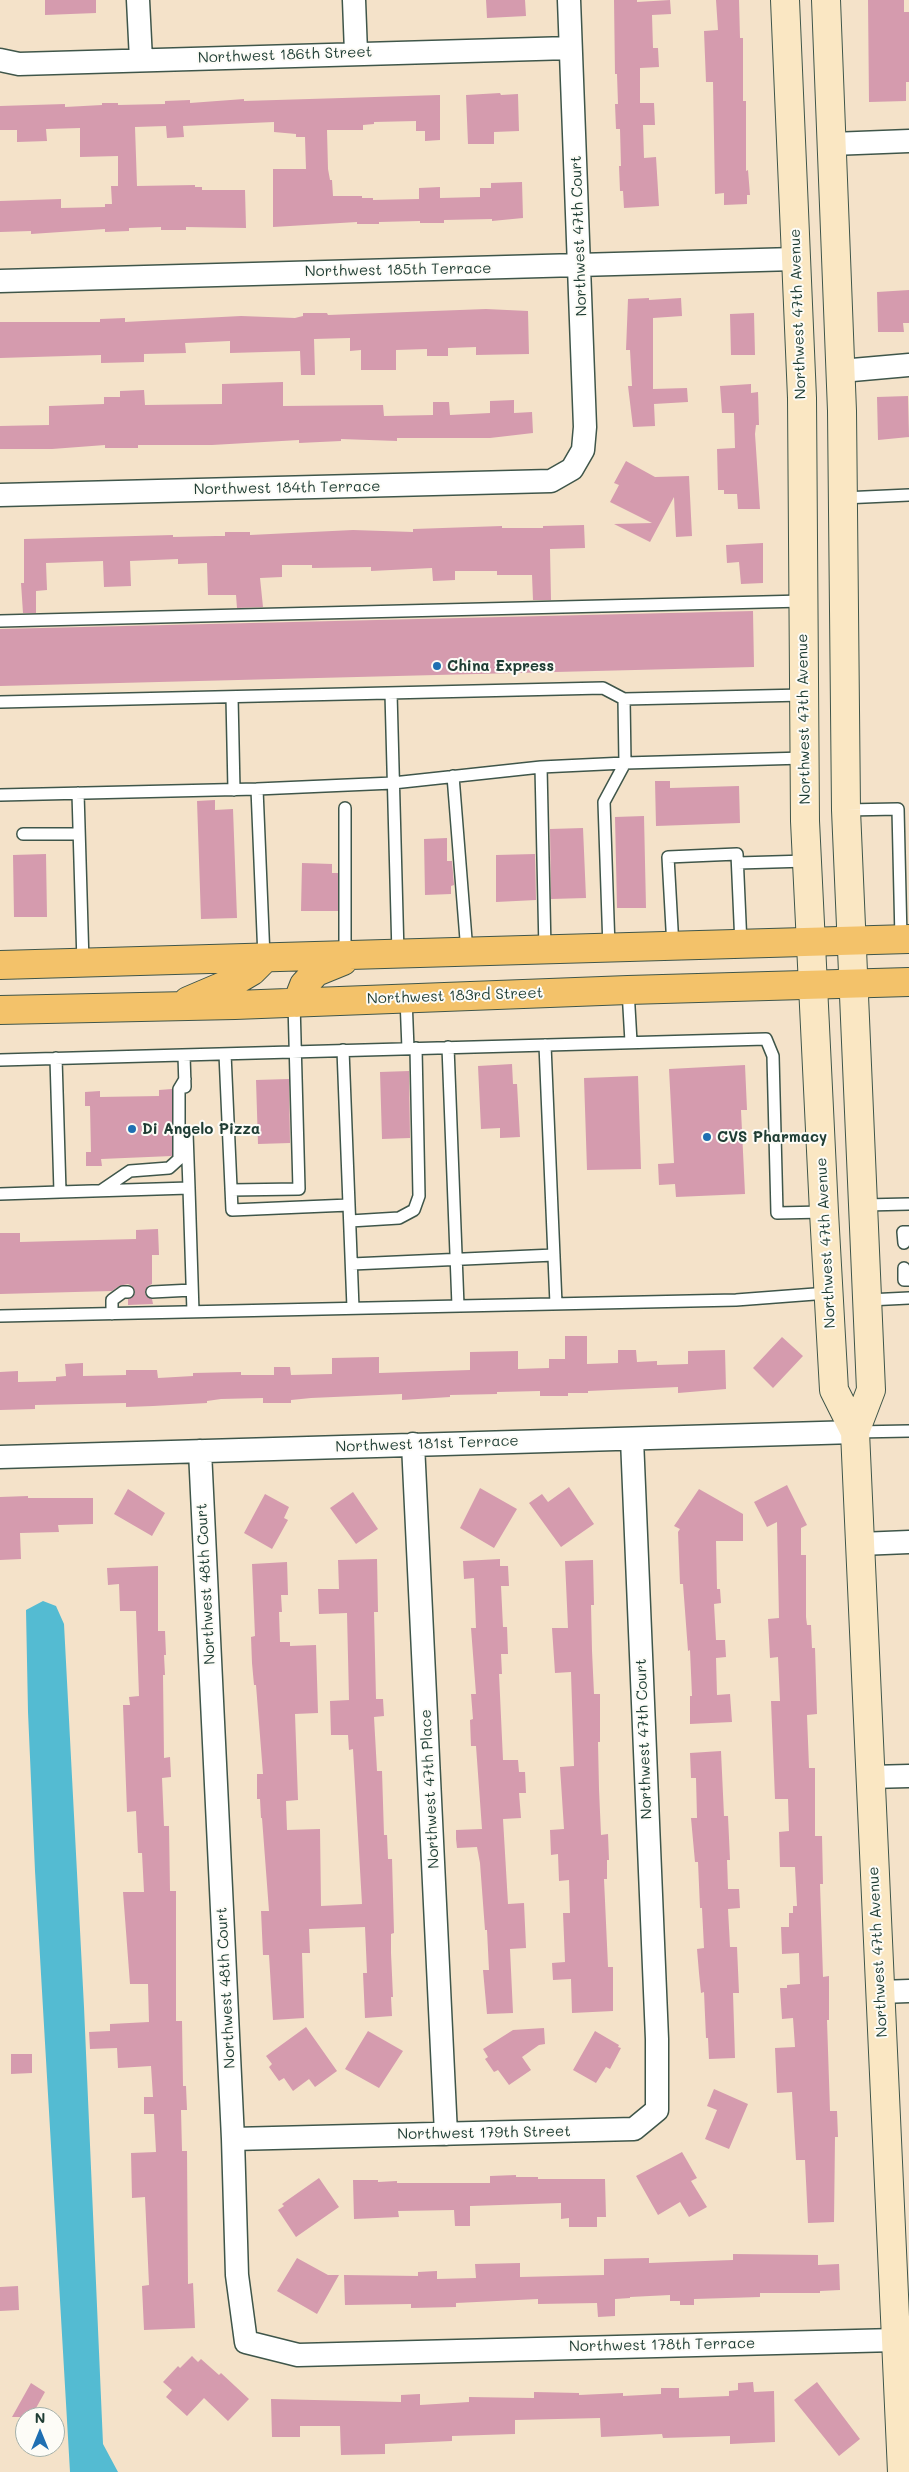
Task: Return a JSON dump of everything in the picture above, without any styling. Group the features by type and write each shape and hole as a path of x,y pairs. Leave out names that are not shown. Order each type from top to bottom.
{"main road":[{"name":"Northwest 47th Avenue","path":"785,0 802,398 804,758 807,860 824,1212 834,1390 855,1432"},
{"name":"Northwest 47th Avenue","path":"826,0 841,371 846,810 865,1205 871,1390 855,1432 896,2340 904,2455"},
{"path":"789,100 795,114 810,134 832,144"},
{"path":"795,259 817,268 824,275 838,302"},
{"path":"0,965 545,951 905,939"},
{"path":"296,1003 304,985 316,972 349,956"},
{"path":"175,1007 235,981 252,971 264,959"},
{"name":"Northwest 183rd Street","path":"0,1010 175,1007 628,990 909,982"}],"street":[{"path":"138,0 141,60"},
{"path":"354,0 356,53"},
{"name":"Northwest 47th Court","path":"569,0 581,266 585,427 583,450 572,469"},
{"name":"Northwest 186th Street","path":"0,60 19,64 570,48"},
{"path":"832,144 909,141"},
{"name":"Northwest 185th Terrace","path":"0,280 795,259"},
{"path":"841,371 909,365"},
{"name":"Northwest 184th Terrace","path":"0,495 551,481 572,469"},
{"name":"Northwest 181st Terrace","path":"0,1457 855,1432"},
{"name":"Northwest 47th Court","path":"632,1439 657,2039"},
{"name":"Northwest 47th Place","path":"413,1444 446,2134"},
{"name":"Northwest 48th Court","path":"200,1451 233,2139 237,2275 246,2342 298,2355 428,2350"},
{"path":"860,1544 909,1542"},
{"path":"870,1777 909,1776"},
{"path":"880,1992 909,1991"},
{"name":"Northwest 179th Street","path":"233,2139 634,2130 657,2110 657,2039"},
{"name":"Northwest 178th Terrace","path":"428,2350 896,2340"}],"lane":[{"path":"843,498 909,495"},
{"path":"0,621 803,602"},
{"path":"0,702 603,688 624,699 804,695"},
{"path":"392,693 398,955"},
{"path":"232,697 234,790"},
{"path":"610,948 604,802 625,763 624,699"},
{"path":"0,795 234,790 393,783 541,767 804,758"},
{"path":"541,767 545,951"},
{"path":"453,776 468,953"},
{"path":"257,789 264,959"},
{"path":"78,793 83,964"},
{"path":"846,810 903,807 905,939"},
{"path":"345,808 349,956"},
{"path":"23,834 80,834"},
{"path":"673,946 668,857 737,854 742,945"},
{"path":"738,863 807,860"},
{"path":"628,990 631,1042"},
{"path":"350,1221 399,1218 414,1210 419,1196 412,1048 406,998"},
{"path":"231,1190 299,1189 296,1003"},
{"path":"0,1060 766,1039 773,1056 778,1213 824,1212"},
{"path":"545,1045 556,1304"},
{"path":"448,1047 458,1306"},
{"path":"343,1050 353,1308"},
{"path":"184,1054 193,1312"},
{"path":"225,1054 232,1210 349,1205"},
{"path":"56,1058 60,1192"},
{"path":"100,1191 130,1171 169,1168 179,1159 179,1089 184,1079"},
{"path":"0,1194 189,1188"},
{"path":"865,1205 909,1204"},
{"path":"904,1243 903,1232 909,1232"},
{"path":"352,1264 554,1256"},
{"path":"904,1268 904,1280 909,1280"},
{"path":"152,1292 192,1290"},
{"path":"112,1314 112,1300 123,1292 128,1292"},
{"path":"0,1316 736,1300 828,1293"},
{"path":"868,1300 909,1298"},
{"path":"855,1432 909,1431"}],"water":[{"path":"43,1601 56,1606 64,1624 84,2007 103,2444 118,2472 70,2472 35,1871 28,1712 26,1610"}],"building":[{"path":"45,0 96,0 96,13 45,15"},
{"path":"486,0 525,0 526,16 487,18"},
{"path":"614,0 637,0 637,2 670,0 671,14 652,15 653,48 658,48 659,67 640,68 640,103 654,103 655,125 643,125 644,158 656,157 659,206 624,208 623,191 620,191 620,129 616,129 615,104 618,104 617,74 615,74"},
{"path":"716,0 739,0 740,38 743,38 743,101 746,101 746,171 748,170 750,195 747,195 747,204 724,205 724,193 715,194 713,82 706,82 704,31 718,30"},
{"path":"868,0 904,0 904,12 909,12 909,82 906,82 906,101 869,102"},
{"path":"500,93 501,95 518,94 519,131 494,132 494,144 468,144 466,95"},
{"path":"440,95 440,140 425,141 425,131 416,131 416,121 374,122 374,124 363,125 363,130 327,130 328,169 330,180 332,180 333,196 362,196 362,198 373,198 373,200 419,199 419,188 440,187 440,198 480,197 480,188 491,188 491,183 522,182 523,218 492,221 492,219 444,220 444,223 420,223 420,221 357,224 357,222 273,227 273,169 306,169 305,137 296,137 296,134 274,132 274,122 183,126 184,137 167,138 166,126 135,127 137,186 195,185 195,187 202,187 202,190 245,190 246,228 186,227 186,230 161,230 161,227 129,228 129,231 105,232 105,229 31,234 31,231 0,232 0,201 61,199 61,208 105,207 105,204 112,204 111,186 118,186 118,156 80,157 80,128 46,129 47,141 17,142 17,130 0,130 0,106 65,104 65,107 102,105 102,103 118,103 118,105 165,104 165,101 190,100 190,103 244,99 244,101"},
{"path":"909,290 909,323 903,323 904,332 878,332 877,292"},
{"path":"649,298 649,300 681,298 682,316 653,318 653,389 687,388 688,402 654,404 655,426 633,427 628,386 632,386 630,350 626,350 628,299"},
{"path":"486,309 528,311 529,354 476,355 476,347 448,348 448,356 427,356 427,349 396,350 396,370 361,370 361,350 350,351 350,338 314,339 315,375 301,375 300,351 230,353 230,341 185,343 186,353 144,354 144,362 101,363 101,355 0,358 0,322 100,322 100,319 125,318 125,322 241,316 295,318 303,316 303,313 327,313 328,315"},
{"path":"754,313 755,355 731,355 730,314"},
{"path":"283,382 283,406 383,405 384,416 433,415 433,402 449,402 450,415 490,413 490,401 514,400 514,413 532,412 533,433 490,438 397,438 397,441 341,439 341,441 299,443 299,440 212,445 138,445 138,448 105,448 105,445 52,449 0,449 0,426 49,425 49,406 104,404 104,397 120,397 120,391 144,390 145,405 222,404 222,384"},
{"path":"751,384 751,393 758,392 759,425 756,425 755,434 760,509 738,509 737,494 724,494 724,490 718,490 717,449 735,448 734,413 722,413 720,386"},
{"path":"908,396 909,437 878,440 877,397"},
{"path":"626,461 655,477 689,476 692,536 676,537 674,497 650,542 614,524 652,523 610,502 619,485 614,483"},
{"path":"584,525 585,548 550,549 551,600 533,600 532,575 497,575 497,571 455,571 455,580 433,581 432,568 371,571 371,567 312,568 312,565 282,565 282,577 260,578 263,607 237,608 236,595 208,595 207,563 178,564 178,559 130,561 131,586 104,587 103,561 46,563 47,590 36,591 36,613 23,613 21,583 24,583 24,539 173,535 173,537 225,536 225,532 250,532 250,535 353,530 413,532 413,529 502,526 502,528 543,528 543,526"},
{"path":"763,543 763,583 741,584 739,562 727,563 726,545"},
{"path":"753,611 754,667 0,686 0,629"},
{"path":"655,781 670,781 670,788 739,786 740,823 656,826"},
{"path":"215,800 215,810 233,809 237,918 201,919 197,801"},
{"path":"644,816 646,908 617,908 615,817"},
{"path":"583,828 586,898 551,899 550,829"},
{"path":"447,838 447,861 452,861 454,885 451,886 451,894 425,895 424,839"},
{"path":"46,854 47,917 14,917 13,855"},
{"path":"535,854 536,900 496,902 496,855"},
{"path":"302,863 332,864 332,873 338,873 338,911 301,911"},
{"path":"512,1064 513,1084 517,1084 520,1137 500,1138 500,1128 481,1129 478,1066"},
{"name":"CVS Pharmacy","path":"745,1065 747,1110 741,1110 745,1194 676,1197 675,1184 659,1185 658,1164 674,1163 669,1069"},
{"path":"409,1071 410,1138 382,1139 380,1072"},
{"path":"638,1076 641,1169 587,1170 584,1078"},
{"path":"289,1079 290,1143 258,1144 256,1080"},
{"name":"Di Angelo Pizza","path":"172,1089 172,1156 101,1159 102,1166 86,1166 86,1152 91,1152 90,1106 85,1106 85,1092 100,1091 100,1097 159,1096 159,1090"},
{"path":"158,1229 159,1255 152,1255 152,1284 148,1286 145,1292 146,1296 152,1299 153,1304 128,1305 128,1299 134,1296 135,1292 132,1286 128,1284 119,1286 112,1291 0,1294 0,1233 20,1233 20,1242 136,1239 136,1230"},
{"path":"565,1336 587,1336 587,1364 618,1363 618,1350 636,1350 637,1362 657,1361 657,1365 688,1364 688,1351 725,1350 726,1389 678,1393 678,1387 588,1391 588,1393 568,1393 568,1396 540,1396 540,1391 497,1392 497,1394 450,1395 450,1397 402,1400 402,1394 311,1398 291,1400 291,1403 263,1403 263,1398 221,1399 207,1401 207,1403 153,1406 126,1407 126,1403 35,1405 35,1409 0,1410 0,1372 18,1371 18,1382 56,1381 56,1377 66,1376 65,1364 83,1363 83,1376 126,1375 126,1370 157,1370 158,1378 193,1376 193,1373 241,1372 241,1375 274,1375 274,1367 290,1367 291,1375 332,1374 332,1358 379,1357 379,1373 470,1370 470,1352 518,1351 518,1369 549,1368 549,1359 565,1359"},
{"path":"782,1337 803,1356 773,1388 753,1368"},
{"path":"787,1485 807,1525 801,1528 801,1555 806,1555 806,1617 807,1625 811,1625 812,1648 815,1648 817,1714 807,1715 809,1768 815,1768 815,1836 822,1836 823,1884 820,1884 823,1977 829,1976 829,2020 827,2020 830,2111 837,2111 838,2137 835,2137 834,2222 808,2223 805,2160 796,2160 792,2092 777,2093 775,2048 795,2047 793,2018 782,2019 780,1988 787,1988 787,1985 800,1984 799,1953 782,1954 781,1927 789,1927 789,1913 793,1913 793,1906 797,1906 795,1867 780,1867 779,1832 789,1831 788,1799 775,1799 771,1701 780,1701 778,1657 770,1658 768,1619 779,1618 777,1522 767,1527 754,1502"},
{"path":"569,1487 594,1524 561,1547 529,1503 542,1494 548,1502"},
{"path":"480,1488 517,1509 494,1548 460,1528"},
{"path":"128,1489 165,1513 152,1536 114,1514"},
{"path":"699,1489 743,1514 743,1541 716,1541 717,1589 720,1589 721,1603 714,1604 716,1640 725,1640 726,1657 716,1658 717,1695 730,1694 732,1722 690,1724 690,1696 692,1696 690,1650 688,1651 683,1584 680,1584 678,1532 680,1529 674,1526"},
{"path":"353,1492 378,1529 356,1544 330,1508"},
{"path":"265,1494 289,1507 284,1518 288,1520 272,1549 244,1533"},
{"path":"28,1496 28,1498 93,1498 93,1524 58,1525 59,1532 20,1533 21,1559 0,1560 0,1497"},
{"path":"377,1559 378,1612 374,1612 376,1699 383,1699 384,1716 374,1717 377,1771 382,1771 384,1835 387,1835 388,1859 392,1859 394,1933 391,1934 392,2016 365,2018 363,1973 367,1973 365,1927 309,1929 310,1953 302,1953 304,2018 273,2020 269,1955 263,1955 261,1911 269,1911 260,1799 257,1799 257,1774 263,1774 256,1685 254,1685 252,1663 251,1637 255,1636 252,1564 287,1562 288,1595 281,1595 282,1612 279,1612 280,1642 290,1642 290,1646 316,1645 318,1713 295,1714 298,1800 286,1801 287,1830 320,1829 321,1906 362,1904 353,1749 349,1750 348,1735 331,1735 330,1701 349,1700 347,1613 319,1614 318,1589 339,1589 338,1560"},
{"path":"500,1559 500,1566 508,1566 509,1586 501,1586 503,1627 507,1627 508,1654 501,1654 502,1674 499,1674 503,1760 518,1760 519,1772 525,1772 526,1793 519,1793 521,1818 503,1819 508,1904 524,1903 526,1948 510,1949 513,2013 487,2014 483,1970 489,1970 480,1863 477,1847 457,1848 456,1839 456,1830 482,1829 476,1746 471,1746 470,1720 473,1719 471,1694 476,1694 471,1628 476,1628 474,1578 464,1579 463,1561"},
{"path":"593,1560 594,1605 591,1605 592,1651 594,1694 600,1694 599,1789 601,1835 608,1834 609,1860 607,1860 607,1879 604,1879 608,1967 613,1967 613,2011 572,2013 571,1979 553,1980 552,1963 565,1962 563,1913 570,1913 569,1880 559,1881 558,1854 551,1855 550,1830 564,1829 560,1767 574,1766 571,1672 555,1673 552,1628 568,1628 565,1561"},
{"path":"158,1566 158,1631 165,1631 166,1655 164,1655 165,1675 163,1675 164,1758 170,1757 171,1777 162,1778 164,1826 169,1826 170,1891 176,1891 176,2021 182,2021 183,2086 186,2086 187,2110 181,2110 182,2151 187,2151 188,2284 193,2283 195,2328 144,2330 142,2286 149,2285 145,2197 132,2198 131,2153 156,2152 154,2114 144,2114 144,2097 153,2097 151,2066 118,2068 117,2048 90,2049 89,2032 110,2031 110,2024 149,2022 148,1984 130,1984 123,1892 144,1892 142,1853 138,1853 136,1811 127,1812 123,1705 130,1705 129,1697 139,1696 136,1611 120,1611 119,1584 108,1585 107,1568"},
{"path":"721,1751 724,1816 728,1816 730,1860 727,1860 728,1889 739,1889 740,1908 728,1909 730,1947 737,1947 739,1993 733,1993 735,2058 709,2059 704,1992 701,1993 697,1949 704,1948 698,1862 695,1862 691,1818 697,1818 696,1778 691,1778 690,1753"},
{"path":"306,2027 337,2071 315,2087 309,2079 293,2091 284,2078 279,2081 269,2067 272,2064 266,2056"},
{"path":"544,2028 545,2044 539,2045 522,2057 531,2070 509,2085 498,2070 494,2072 485,2059 488,2057 483,2049 513,2030"},
{"path":"368,2031 403,2051 379,2088 345,2069"},
{"path":"595,2031 621,2048 610,2069 606,2067 596,2083 573,2070"},
{"path":"11,2054 32,2054 32,2073 11,2074"},
{"path":"714,2089 748,2104 729,2149 705,2139 717,2110 707,2106"},
{"path":"682,2152 697,2178 691,2181 707,2207 689,2217 680,2202 658,2215 636,2176"},
{"path":"516,2175 516,2177 538,2177 538,2179 605,2179 606,2217 597,2217 597,2227 569,2227 569,2218 561,2219 561,2203 470,2206 470,2226 455,2226 454,2210 398,2211 399,2217 354,2219 353,2180 397,2181 397,2183 490,2183 490,2176"},
{"path":"319,2178 339,2207 296,2237 278,2210 284,2206 282,2204"},
{"path":"733,2254 818,2255 818,2265 839,2264 840,2290 820,2291 820,2293 760,2293 760,2297 694,2299 694,2305 680,2305 680,2301 670,2301 670,2295 630,2297 615,2299 615,2316 598,2317 597,2303 538,2304 538,2299 456,2303 456,2307 411,2308 411,2304 345,2305 344,2275 418,2276 418,2272 437,2271 437,2279 476,2278 475,2264 520,2263 520,2277 604,2275 604,2259 649,2258 649,2263 733,2260"},
{"path":"297,2258 328,2275 339,2275 317,2314 277,2291"},
{"path":"18,2286 19,2310 0,2311 0,2287"},
{"path":"192,2356 198,2362 201,2359 219,2375 221,2373 249,2399 228,2421 204,2398 187,2416 166,2397 172,2390 163,2382 178,2366 180,2368"},
{"path":"753,2382 754,2392 774,2391 775,2442 730,2444 730,2436 663,2438 662,2434 601,2437 600,2418 515,2420 515,2434 452,2436 452,2441 385,2444 385,2454 341,2455 340,2426 300,2426 300,2437 272,2437 271,2399 401,2402 401,2395 420,2394 420,2405 469,2402 469,2397 534,2398 534,2392 579,2393 579,2395 623,2393 623,2396 661,2394 661,2388 679,2388 679,2398 729,2396 729,2391 738,2390 738,2383"},
{"path":"817,2382 860,2439 839,2456 794,2400"},
{"path":"31,2383 45,2392 37,2407 18,2407"}],"place":[{"name":"China Express","path":"437,666"},
{"name":"Di Angelo Pizza","path":"132,1129"},
{"name":"CVS Pharmacy","path":"707,1137"}]}
